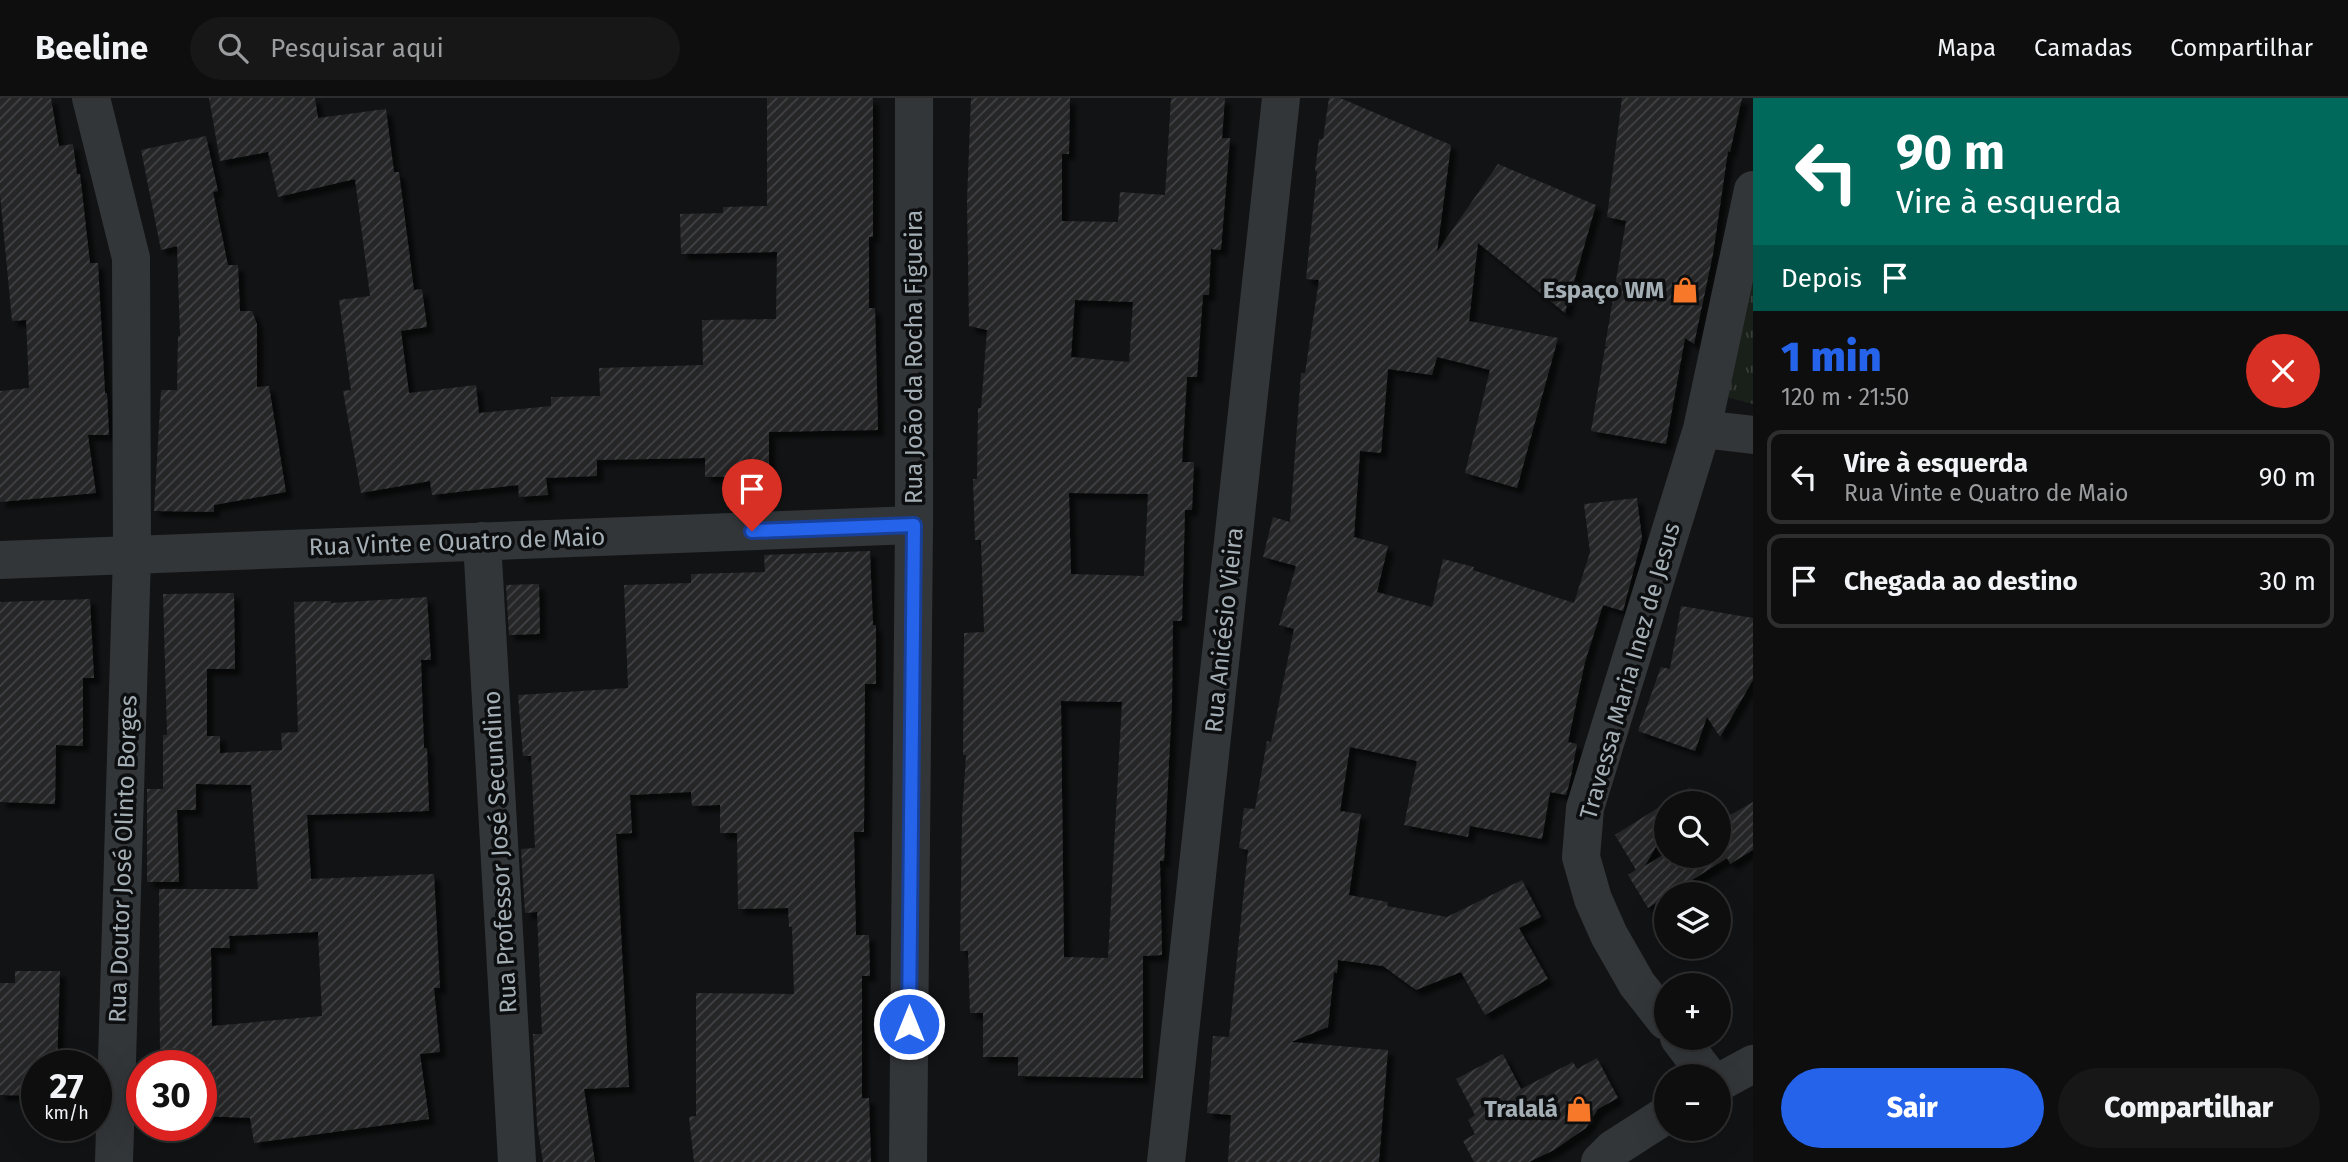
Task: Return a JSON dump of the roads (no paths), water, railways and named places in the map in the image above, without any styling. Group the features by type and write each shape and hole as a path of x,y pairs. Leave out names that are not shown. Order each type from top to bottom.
{"street":[{"name":"Rua Doutor José Olinto Borges","path":"91,98 131,258 132,555 114,1162"},
{"name":"Rua João da Rocha Figueira","path":"908,1162 914,525 914,98"},
{"name":"Rua Anicésio Vieira","path":"1166,1162 1281,98"},
{"name":"Travessa Maria Inez de Jesus","path":"1654,1006 1637,984 1609,935 1593,899 1581,857 1585,808 1702,429 1753,190"},
{"path":"1702,429 1753,435"},
{"name":"Rua Vinte e Quatro de Maio","path":"0,561 914,525"},
{"name":"Rua Professor José Secundino","path":"482,541 517,1162"},
{"path":"1687,1050 1699,1064"},
{"path":"1731,1076 1753,1065"},
{"path":"1600,1162 1613,1149 1654,1123"}],"place":[{"name":"Espaço WM","path":"1685,290"},
{"name":"Tralalá","path":"1579,1109"}]}
